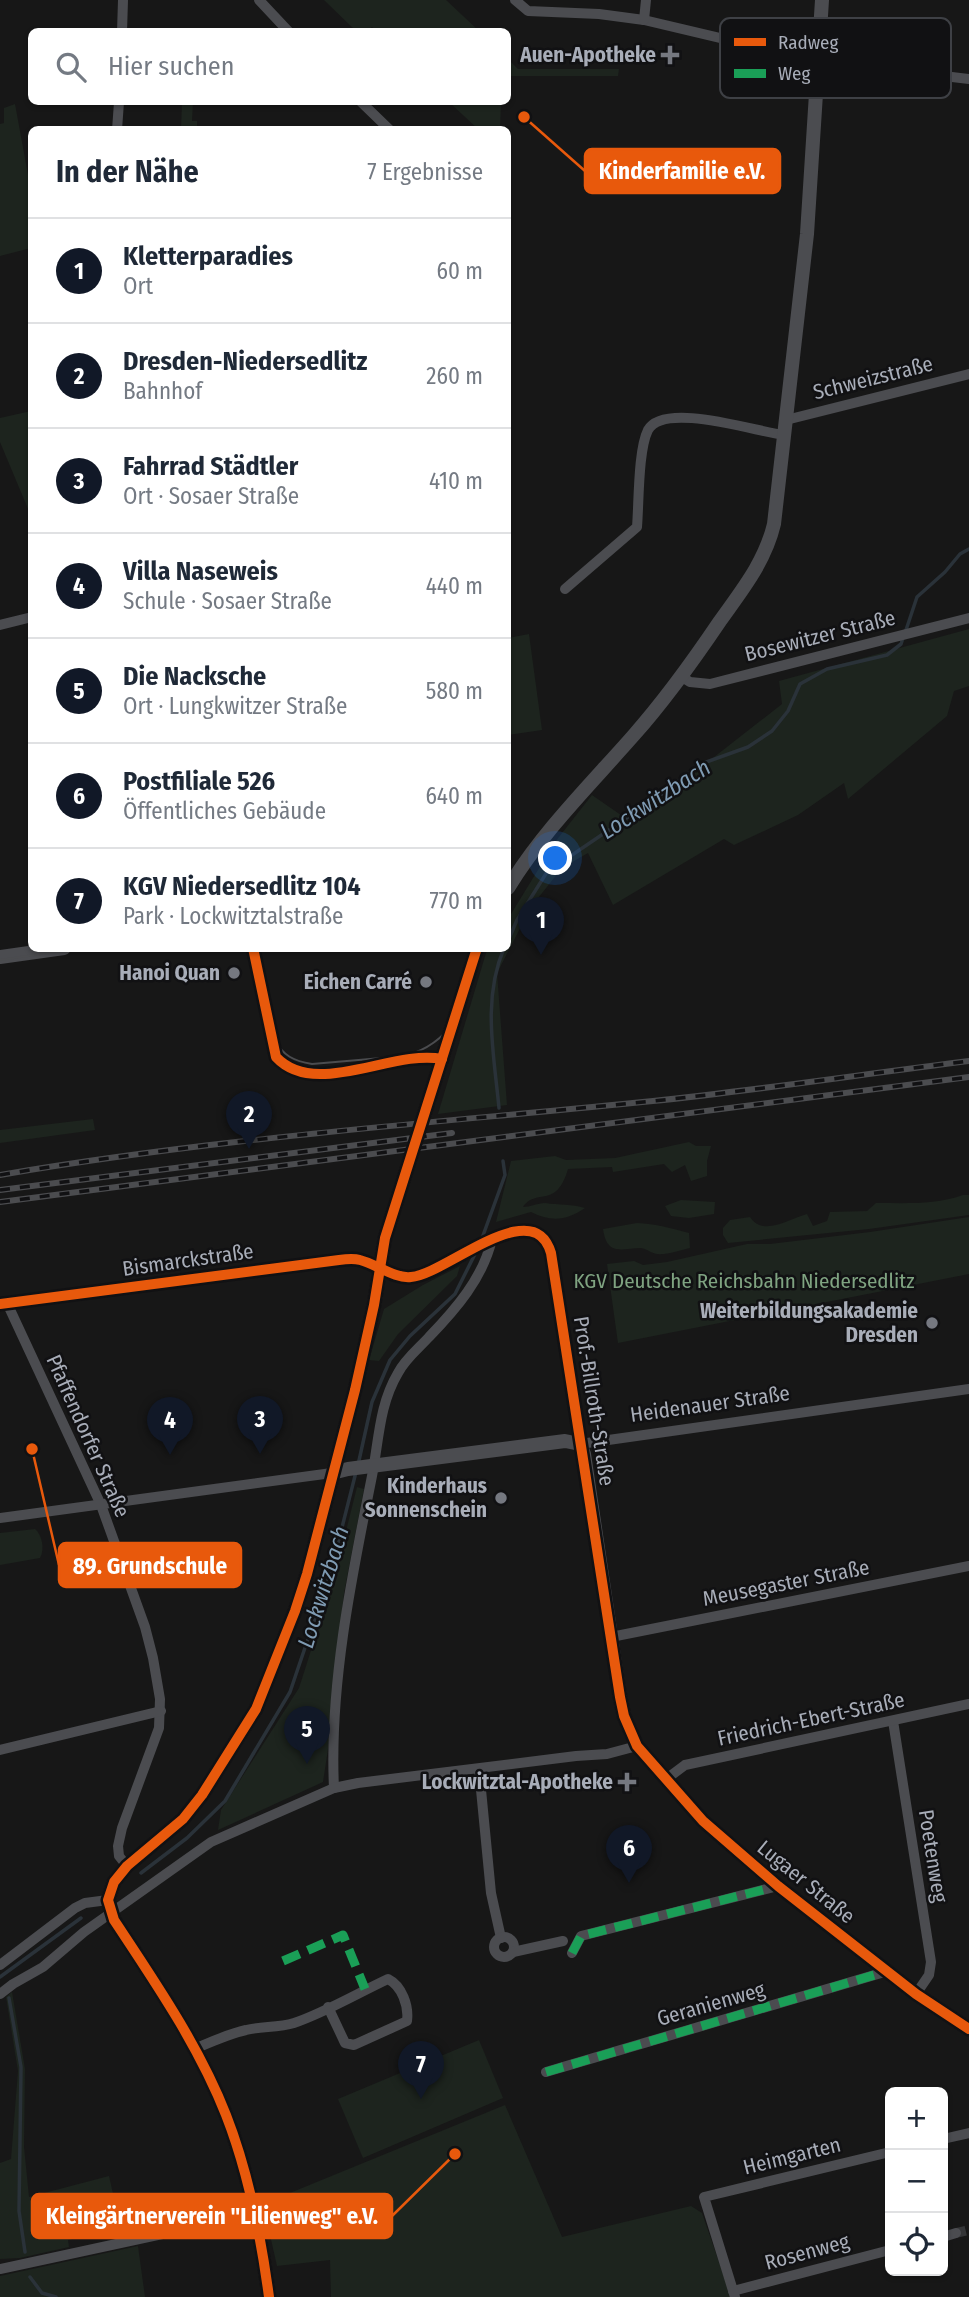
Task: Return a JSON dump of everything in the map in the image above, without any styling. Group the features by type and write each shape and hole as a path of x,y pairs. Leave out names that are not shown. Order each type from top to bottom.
{"street":[{"path":"122,28 123,0"},
{"path":"259,0 285,28"},
{"path":"515,0 528,10 599,14 643,20 720,38"},
{"path":"643,20 646,0"},
{"path":"821,18 822,0"},
{"path":"951,77 969,79"},
{"path":"511,884 548,830 682,677 764,556 774,524 807,234 816,98"},
{"path":"117,126 119,105"},
{"path":"364,105 386,126"},
{"name":"Schweizstraße","path":"785,427 969,374"},
{"path":"565,589 637,527 643,446 647,431 659,420 672,417 753,427 770,433 785,427"},
{"path":"0,625 28,618"},
{"name":"Bosewitzer Straße","path":"682,677 690,682 710,684 969,618"},
{"path":"0,957 36,952"},
{"path":"254,952 275,1057 285,1068 306,1074 355,1070 430,1057 442,1059"},
{"path":"269,2297 255,2214 226,2116 194,2049 109,1906 114,1882 127,1866 194,1808 256,1709 273,1670 307,1574 355,1390 385,1238 476,952"},
{"name":"Prof.-Billroth-Straße","path":"380,1268 406,1278 414,1277 435,1270 490,1240 513,1231 538,1232 548,1245 624,1716 637,1746"},
{"path":"334,1788 333,1760 343,1638 370,1466 380,1421 398,1371 452,1313 474,1282 489,1253 490,1240"},
{"name":"Bismarckstraße","path":"4,1304 338,1260 360,1260 380,1268"},
{"name":"Pfaffendorfer Straße","path":"4,1304 101,1506 145,1627 161,1711 156,1741 122,1828 118,1846 119,1856 127,1866"},
{"name":"Heidenauer Straße","path":"332,1473 565,1441 580,1444 969,1389"},
{"path":"0,1518 332,1473"},
{"name":"Meusegaster Straße","path":"611,1637 969,1566"},
{"name":"Friedrich-Ebert-Straße","path":"665,1780 685,1765 969,1704"},
{"path":"0,1735 1,1750 161,1711"},
{"name":"Poetenweg","path":"893,1721 930,1962 929,1975 916,1994"},
{"path":"0,1994 43,1967 109,1906 211,1842 334,1788 607,1754 637,1746"},
{"name":"Lugaer Straße","path":"637,1746 703,1821 778,1886 916,1994 969,2029"},
{"path":"479,1769 491,1893 501,1938"},
{"path":"572,1953 582,1936 778,1886"},
{"path":"0,1965 75,1908 86,1903 109,1906"},
{"path":"501,1938 511,1940 513,1952"},
{"path":"501,1938 495,1945 497,1954 505,1957 513,1952 563,1941"},
{"name":"Geranienweg","path":"546,2072 888,1972"},
{"path":"194,2049 247,2029 294,2023 328,2007 388,1979 399,1988 408,2011 407,2021 354,2045 345,2043 328,2007"},
{"path":"948,2138 969,2133"},
{"name":"Heimgarten","path":"734,2294 704,2197 885,2153"},
{"path":"0,2269 255,2214"},
{"path":"948,2235 956,2233"},
{"name":"Rosenweg","path":"734,2294 885,2251"}],"green space":[{"path":"324,0 446,0 476,28 372,27 353,28"},
{"path":"511,62 518,69 619,69 618,76 511,76"},
{"path":"15,104 28,175 28,249 0,256 0,124 4,123 4,108"},
{"path":"182,105 193,105 192,121 197,121 197,126 181,126"},
{"path":"452,105 501,105 500,126 475,126"},
{"path":"28,412 28,509 0,442 0,418"},
{"path":"969,629 969,686 954,691 947,716 848,799 844,783 798,815 734,845 724,839 613,905 588,853 562,868 531,907 511,946 511,914 555,842 592,795 631,822 782,704 779,681"},
{"path":"529,634 542,730 511,735 511,637"},
{"path":"508,952 497,973 507,1105 438,1114 486,953"},
{"path":"93,1119 95,1130 0,1143 0,1130"},
{"path":"689,1142 696,1146 711,1146 707,1176 691,1181 685,1165 672,1172 664,1164 613,1172 612,1167 568,1169 558,1189 552,1194 528,1201 523,1207 545,1203 585,1208 565,1218 552,1219 531,1212 496,1222 511,1161 555,1156 566,1160 615,1158"},
{"path":"969,1195 969,1215 869,1229 728,1243 723,1235 723,1228 730,1220 750,1217 755,1223 769,1226 807,1214 813,1226 827,1221 830,1212 867,1211 876,1203 931,1202"},
{"path":"681,1200 715,1202 714,1214 689,1218 671,1216 665,1206"},
{"name":"KGV Deutsche Reichsbahn Niedersedlitz","path":"969,1217 969,1274 618,1343 607,1264 634,1261 643,1265 667,1262 747,1244 770,1244 870,1232"},
{"path":"637,1223 689,1233 690,1248 657,1254 641,1248 616,1249 608,1244 603,1229"},
{"path":"460,1266 457,1276 398,1334 379,1361 369,1360 384,1309"},
{"path":"357,1487 364,1489 344,1593 323,1782 218,1830 221,1810 299,1688 335,1575"},
{"path":"35,1529 42,1542 40,1558 0,1565 0,1533"},
{"path":"12,1992 25,2069 24,2147 29,2197 109,2176 121,2229 68,2240 69,2247 20,2258 0,2259 0,2163 11,2159 18,2071 6,1997"},
{"path":"479,2040 503,2098 363,2158 338,2099"},
{"path":"505,2105 562,2237 691,2206 702,2213 731,2297 331,2297 330,2260 277,2266 263,2204"},
{"path":"138,2246 145,2297 0,2297 0,2276"}],"waterway":[{"name":"Lockwitzbach","path":"906,630 917,597 945,572 960,554 969,549"},
{"name":"Lockwitzbach","path":"511,934 547,872 701,764 748,747 772,731 788,711 800,684 827,669 887,655 901,644 903,638"},
{"name":"Lockwitzbach","path":"499,1108 491,1007 497,968 503,952"},
{"name":"Lockwitzbach","path":"481,1241 505,1175 503,1161"},
{"name":"Lockwitzbach","path":"358,1465 372,1402 390,1360 410,1336 455,1294 478,1248"},
{"name":"Lockwitzbach","path":"141,1873 187,1838 225,1801 290,1692 331,1571 356,1472"},
{"name":"Lockwitzbach","path":"0,1977 81,1918"},
{"path":"9,1998 21,2067 19,2211 25,2252"},
{"path":"30,2277 42,2293 56,2297"}],"tunnel":[{"path":"956,2233 969,2230"}],"tram line":[{"path":"0,960 55,952"},
{"path":"252,952 259,967 274,1039 290,1057 312,1064 405,1056 424,1049 449,1028 458,1014 478,952"}],"railway":[{"path":"0,1175 244,1141 693,1097 969,1061"},
{"path":"0,1202 969,1077"},
{"path":"0,1190 452,1133"}],"marked path":[{"path":"572,1953 581,1936 778,1886"},
{"path":"283,1961 343,1935 365,1989"},
{"path":"546,2072 888,1971"}],"cycle path":[{"path":"254,952 276,1057 292,1069 311,1074 332,1073 400,1060 442,1059"},
{"path":"269,2297 253,2205 226,2115 190,2039 114,1920 108,1900 114,1882 127,1866 183,1819 202,1795 256,1709 295,1611 355,1390 374,1305 385,1238 476,952"},
{"path":"0,1304 347,1259 360,1260 399,1276 411,1277 426,1273 508,1233 526,1231 541,1236 551,1253 620,1697 624,1716 637,1746 703,1821 778,1886 916,1994 969,2029"}],"place":[{"name":"Auen-Apotheke","path":"670,55"},
{"name":"Kinderfamilie e.V.","path":"524,117"},
{"name":"Kletterparadies","path":"541,955"},
{"name":"Hanoi Quan","path":"234,973"},
{"name":"Eichen Carré","path":"426,982"},
{"name":"Dresden-Niedersedlitz","path":"249,1149"},
{"name":"Weiterbildungsakademie Dresden","path":"932,1323"},
{"name":"89. Grundschule","path":"32,1449"},
{"name":"Fahrrad Städtler","path":"260,1454"},
{"name":"Villa Naseweis","path":"170,1455"},
{"name":"Kinderhaus Sonnenschein","path":"501,1498"},
{"name":"Die Nacksche","path":"307,1764"},
{"name":"Lockwitztal-Apotheke","path":"627,1782"},
{"name":"Postfiliale 526","path":"629,1883"},
{"name":"KGV Niedersedlitz 104","path":"421,2099"},
{"name":"Kleingärtnerverein \"Lilienweg\" e.V.","path":"455,2154"}]}
